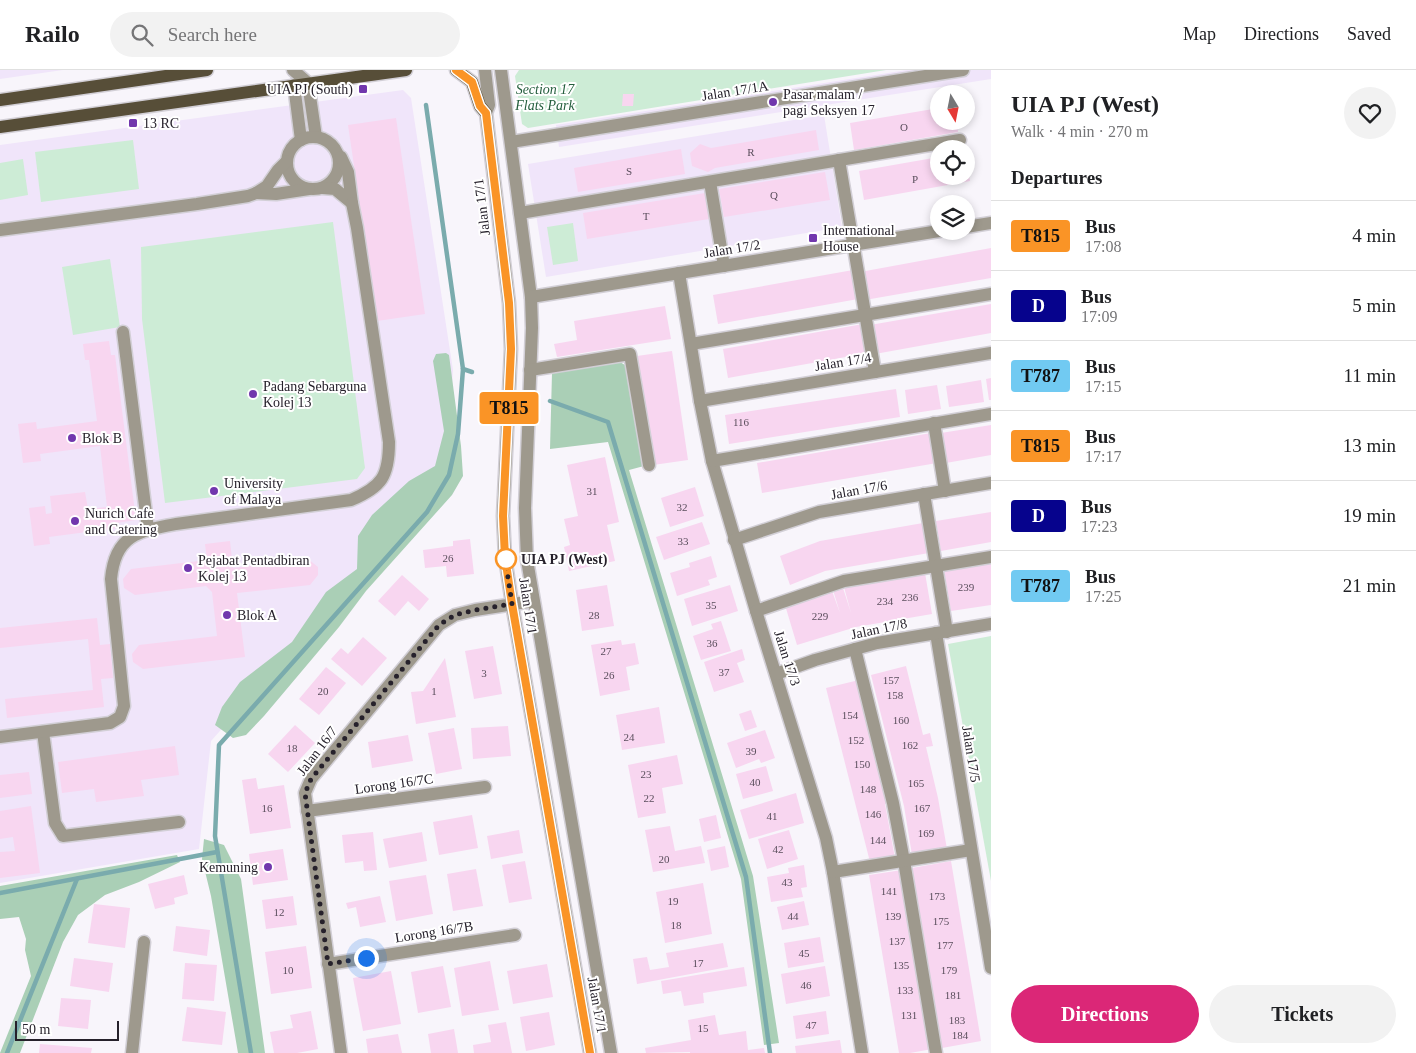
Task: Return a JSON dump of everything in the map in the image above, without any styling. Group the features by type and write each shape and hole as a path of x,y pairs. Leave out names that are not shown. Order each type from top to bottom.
{"main road":[{"path":"0,100 207,70"},
{"path":"0,127 406,70"},
{"path":"456,70 472,82 480,106 486,113"}],"street":[{"path":"293,70 308,83 316,137"},
{"name":"Jalan 17/1","path":"484,70 489,105 486,113 509,303 511,349 503,516 505,557 590,1053"},
{"name":"Jalan 17/1","path":"501,70 531,297 532,328 525,517 527,560 611,1053"},
{"name":"Jalan 17/1A","path":"511,142 963,70"},
{"path":"294,85 301,140"},
{"path":"0,737 110,723 120,717 124,706 112,580 113,565 117,554 125,542 135,535 148,529 176,524 351,500 367,493 380,483 387,470 389,442 348,172 337,151 328,141 316,137 301,140 294,145 289,152 287,161 287,169 290,176 295,182 309,189"},
{"path":"520,213 930,145"},
{"path":"323,188 336,176 339,168 337,151"},
{"path":"839,160 875,372"},
{"path":"0,230 248,196 267,186 287,161"},
{"path":"710,182 724,266"},
{"path":"256,193 286,193 330,188 352,203"},
{"path":"975,225 991,222"},
{"name":"Jalan 17/2","path":"531,297 930,232"},
{"name":"Jalan 17/3","path":"679,273 712,461 734,540 826,838 862,1053"},
{"path":"691,344 991,294"},
{"path":"123,332 148,529"},
{"name":"Jalan 17/4","path":"700,401 991,353"},
{"path":"530,370 630,354 649,465"},
{"path":"712,461 991,414"},
{"path":"934,423 945,491"},
{"name":"Jalan 17/6","path":"734,540 819,512 991,483"},
{"name":"Jalan 17/5","path":"924,494 936,566 942,632 971,850 987,916 991,968"},
{"path":"756,611 844,581 991,557"},
{"name":"Jalan 16/7","path":"341,1053 305,793 311,779 439,625 455,615 533,601"},
{"name":"Jalan 17/8","path":"776,674 815,660 877,643 991,624"},
{"path":"855,649 893,802 936,1053"},
{"path":"43,732 55,823 63,836 179,822"},
{"name":"Lorong 16/7C","path":"307,812 484,787"},
{"path":"833,872 971,850"},
{"name":"Lorong 16/7B","path":"328,964 515,935"},
{"path":"132,1053 144,942"}],"shaded area":[{"path":"0,70 63,70 0,79"},
{"name":"Pasar malam / pagi Seksyen 17","path":"907,70 991,70 991,79 953,85 930,85 930,89 559,147 556,125"},
{"name":"University of Malaya","path":"403,90 411,98 453,370 449,434 418,509 211,741 199,849 0,883 0,145"},
{"path":"824,115 842,227 546,277 528,164"}],"green space":[{"name":"Section 17 Flats Park","path":"519,70 886,70 528,128 522,124 515,76"},
{"path":"133,140 139,189 41,202 35,152"},
{"path":"23,159 28,195 0,200 0,163"},
{"name":"Padang Sebarguna Kolej 13","path":"333,222 365,468 357,479 165,503 142,319 141,247"},
{"path":"573,223 578,261 553,265 547,227"},
{"path":"110,259 120,327 73,335 62,267"},
{"path":"446,353 449,355 463,476 452,495 366,591 339,627 264,716 246,735 233,738 215,725 222,707 240,682 292,642 326,592 357,569 358,536 372,515 409,481 435,466 444,431 433,361 436,354"},
{"path":"620,362 628,367 644,466 629,470 753,876 779,1043 764,1045 741,879 608,442 550,449 552,373"},
{"path":"991,636 991,881 948,644"},
{"path":"204,839 224,845 241,879 265,1053 238,1053 211,896 202,859"},
{"path":"177,855 180,862 139,882 105,895 78,915 63,942 20,1053 0,1053 31,976 25,950 26,939 19,917 0,919 0,886"}],"building":[{"path":"623,94 634,94 633,106 622,106"},
{"path":"930,110 930,130 958,130 958,132 854,150 850,123"},
{"path":"396,118 425,314 377,321 348,125"},
{"path":"816,130 819,150 715,168 708,172 692,166 690,153 700,144 711,148"},
{"path":"681,149 685,174 578,192 574,168"},
{"path":"930,159 930,185 948,185 864,200 859,171"},
{"path":"825,172 830,200 724,217 719,189"},
{"path":"705,193 709,219 587,239 583,213"},
{"path":"991,248 991,278 865,300 860,272"},
{"path":"853,270 858,299 718,324 713,295"},
{"path":"991,304 991,333 875,354 870,325"},
{"path":"665,306 671,339 557,357 554,344 577,340 574,321"},
{"path":"863,324 868,353 728,378 723,349"},
{"name":"Blok B","path":"109,341 111,355 115,355 136,520 116,523 117,528 49,537 50,544 34,546 29,508 45,506 46,514 52,513 50,496 85,492 88,509 107,507 100,446 40,454 41,461 23,463 18,424 36,422 37,429 97,421 89,360 85,360 83,344"},
{"path":"672,351 688,460 653,465 637,356"},
{"path":"991,378 991,400 989,400 986,379"},
{"path":"981,380 984,402 949,407 946,386"},
{"path":"937,385 941,409 908,414 905,390"},
{"path":"896,389 900,417 729,444 725,415"},
{"path":"991,425 991,455 946,463 941,433"},
{"path":"931,433 937,463 762,493 757,463"},
{"path":"605,457 619,522 607,525 615,561 569,571 564,547 570,545 564,519 578,516 567,465"},
{"path":"695,487 704,516 670,527 661,498"},
{"path":"991,512 991,542 941,551 936,521"},
{"path":"702,522 710,544 664,560 656,537"},
{"path":"923,523 929,553 825,571 790,585 780,556 820,541"},
{"path":"470,539 474,574 447,577 446,566 425,568 423,550 453,546 453,541"},
{"name":"Blok A","path":"230,541 233,568 308,559 318,567 318,575 310,585 237,593 245,657 143,669 133,662 132,654 139,645 217,636 212,592 206,586 135,595 124,588 123,579 131,569 207,560 205,544"},
{"path":"711,556 717,577 708,580 710,585 677,596 670,573 690,567 689,563"},
{"path":"991,562 991,605 951,611 944,570"},
{"path":"925,573 932,614 856,627 797,645 785,605 832,591 840,613 833,590 843,588 851,613 844,587"},
{"path":"402,575 429,599 419,611 408,601 395,616 378,601"},
{"path":"607,585 614,626 582,631 576,590"},
{"path":"730,585 738,611 692,626 684,599"},
{"path":"97,618 100,645 110,644 113,678 101,679 104,707 7,718 5,699 93,690 88,639 0,648 0,628"},
{"path":"721,621 731,651 701,660 693,636 713,629 711,624"},
{"path":"363,637 387,658 362,686 331,659 341,648 348,654"},
{"path":"621,640 622,645 635,643 639,664 626,667 630,690 600,696 591,645"},
{"path":"493,646 502,694 474,699 465,651"},
{"path":"742,649 745,660 737,663 744,682 714,692 704,662"},
{"path":"445,658 456,717 416,724 411,692 423,691"},
{"path":"906,666 923,735 930,733 933,746 926,747 947,849 912,855 904,806 871,675"},
{"path":"326,667 346,683 319,715 299,699"},
{"path":"859,680 889,804 885,804 895,858 870,862 826,688"},
{"path":"659,707 665,743 622,750 616,715"},
{"path":"751,710 757,727 745,731 739,714"},
{"path":"295,725 315,743 288,772 268,754"},
{"path":"508,726 511,756 473,759 471,728"},
{"path":"454,728 462,769 436,774 428,733"},
{"path":"765,730 775,758 761,763 759,759 736,768 727,743"},
{"path":"408,735 413,761 372,768 368,742"},
{"path":"175,746 179,775 141,780 144,796 96,802 94,789 62,793 58,762"},
{"path":"677,755 683,784 662,788 666,813 638,818 628,765"},
{"path":"766,766 773,791 743,799 736,774"},
{"path":"29,772 32,794 0,798 0,775"},
{"path":"256,778 258,789 284,785 291,828 250,834 242,780"},
{"path":"796,793 804,823 749,839 740,810"},
{"path":"31,806 40,873 0,878 0,852 15,851 13,837 0,839 0,811"},
{"path":"472,815 478,848 439,855 433,822"},
{"path":"716,815 721,838 704,842 699,819"},
{"path":"670,826 675,851 701,846 705,863 653,872 645,830"},
{"path":"519,830 523,853 491,859 487,836"},
{"path":"789,830 798,859 767,869 758,839"},
{"path":"373,832 377,870 364,871 363,861 345,863 342,835"},
{"path":"422,832 427,861 389,868 383,839"},
{"path":"725,846 729,867 711,871 707,850"},
{"name":"Kemuning","path":"283,849 288,880 253,885 249,854"},
{"path":"525,861 532,899 509,903 502,865"},
{"path":"951,861 981,1041 942,1048 912,868"},
{"path":"804,865 807,887 801,888 803,897 771,902 767,877 789,873 788,868"},
{"path":"476,869 483,906 453,911 447,874"},
{"path":"902,870 932,1049 910,1053 899,1053 869,875"},
{"path":"184,875 188,894 174,898 175,904 155,909 148,884"},
{"path":"426,875 433,914 396,921 389,881"},
{"path":"703,883 712,934 665,943 656,892"},
{"path":"293,896 297,925 266,929 262,900"},
{"path":"380,896 386,922 360,927 356,907 348,909 346,903"},
{"path":"804,901 809,925 782,930 777,907"},
{"path":"94,904 130,908 125,948 88,943"},
{"path":"176,926 210,930 207,956 173,951"},
{"path":"820,937 824,962 788,968 784,943"},
{"path":"723,943 728,967 637,984 633,959 647,957 650,970 669,967 666,953"},
{"path":"306,946 312,988 271,994 265,952"},
{"path":"74,958 113,963 109,992 70,986"},
{"path":"490,961 499,1010 462,1016 454,968"},
{"path":"185,963 217,965 214,1001 182,999"},
{"path":"547,964 553,997 513,1004 507,971"},
{"path":"443,966 451,1007 418,1013 411,972"},
{"path":"825,966 830,996 786,1004 781,974"},
{"path":"744,967 747,986 703,993 704,1003 684,1006 681,991 663,994 661,981"},
{"path":"391,971 401,1024 363,1031 353,978"},
{"path":"61,998 91,1000 88,1029 58,1026"},
{"path":"187,1007 226,1012 222,1045 182,1041"},
{"path":"311,1011 318,1049 297,1053 274,1053 270,1032 293,1028 290,1015"},
{"path":"826,1011 829,1034 796,1039 793,1016"},
{"path":"549,1012 555,1045 526,1051 520,1017"},
{"path":"715,1015 719,1035 746,1031 748,1050 764,1048 765,1053 646,1053 645,1048 691,1040 688,1020"},
{"path":"506,1022 512,1053 474,1053 473,1045 491,1042 488,1025"},
{"path":"454,1029 458,1053 431,1053 428,1034"},
{"path":"398,1034 402,1053 368,1053 366,1039"},
{"path":"840,1040 842,1053 796,1053 795,1046"},
{"path":"40,1044 92,1048 91,1053 39,1053"}],"waterway":[{"path":"251,1053 215,836 219,745 427,512 449,475 458,434 463,369 426,105"},
{"path":"463,369 472,372"},
{"path":"550,401 608,422 746,877 770,1053"},
{"path":"0,893 217,852"},
{"path":"7,1053 77,879"}],"bus line":[{"name":"T815","path":"456,70 472,82 480,106 486,113 509,303 511,349 503,516 505,557 590,1053"}],"place":[{"name":"UIA PJ (South)","path":"363,89"},
{"name":"Pasar malam / pagi Seksyen 17","path":"773,102"},
{"name":"13 RC","path":"133,123"},
{"name":"International House","path":"813,238"},
{"name":"Padang Sebarguna Kolej 13","path":"253,394"},
{"name":"Blok B","path":"72,438"},
{"name":"University of Malaya","path":"214,491"},
{"name":"Nurich Cafe and Catering","path":"75,521"},
{"name":"UIA PJ (West)","path":"506,559"},
{"name":"Pejabat Pentadbiran Kolej 13","path":"188,568"},
{"name":"Blok A","path":"227,615"},
{"name":"Kemuning","path":"268,867"}],"route":[{"path":"366,958 328,964 305,793 311,779 439,625 455,615 512,604 505,557 506,559"}]}
